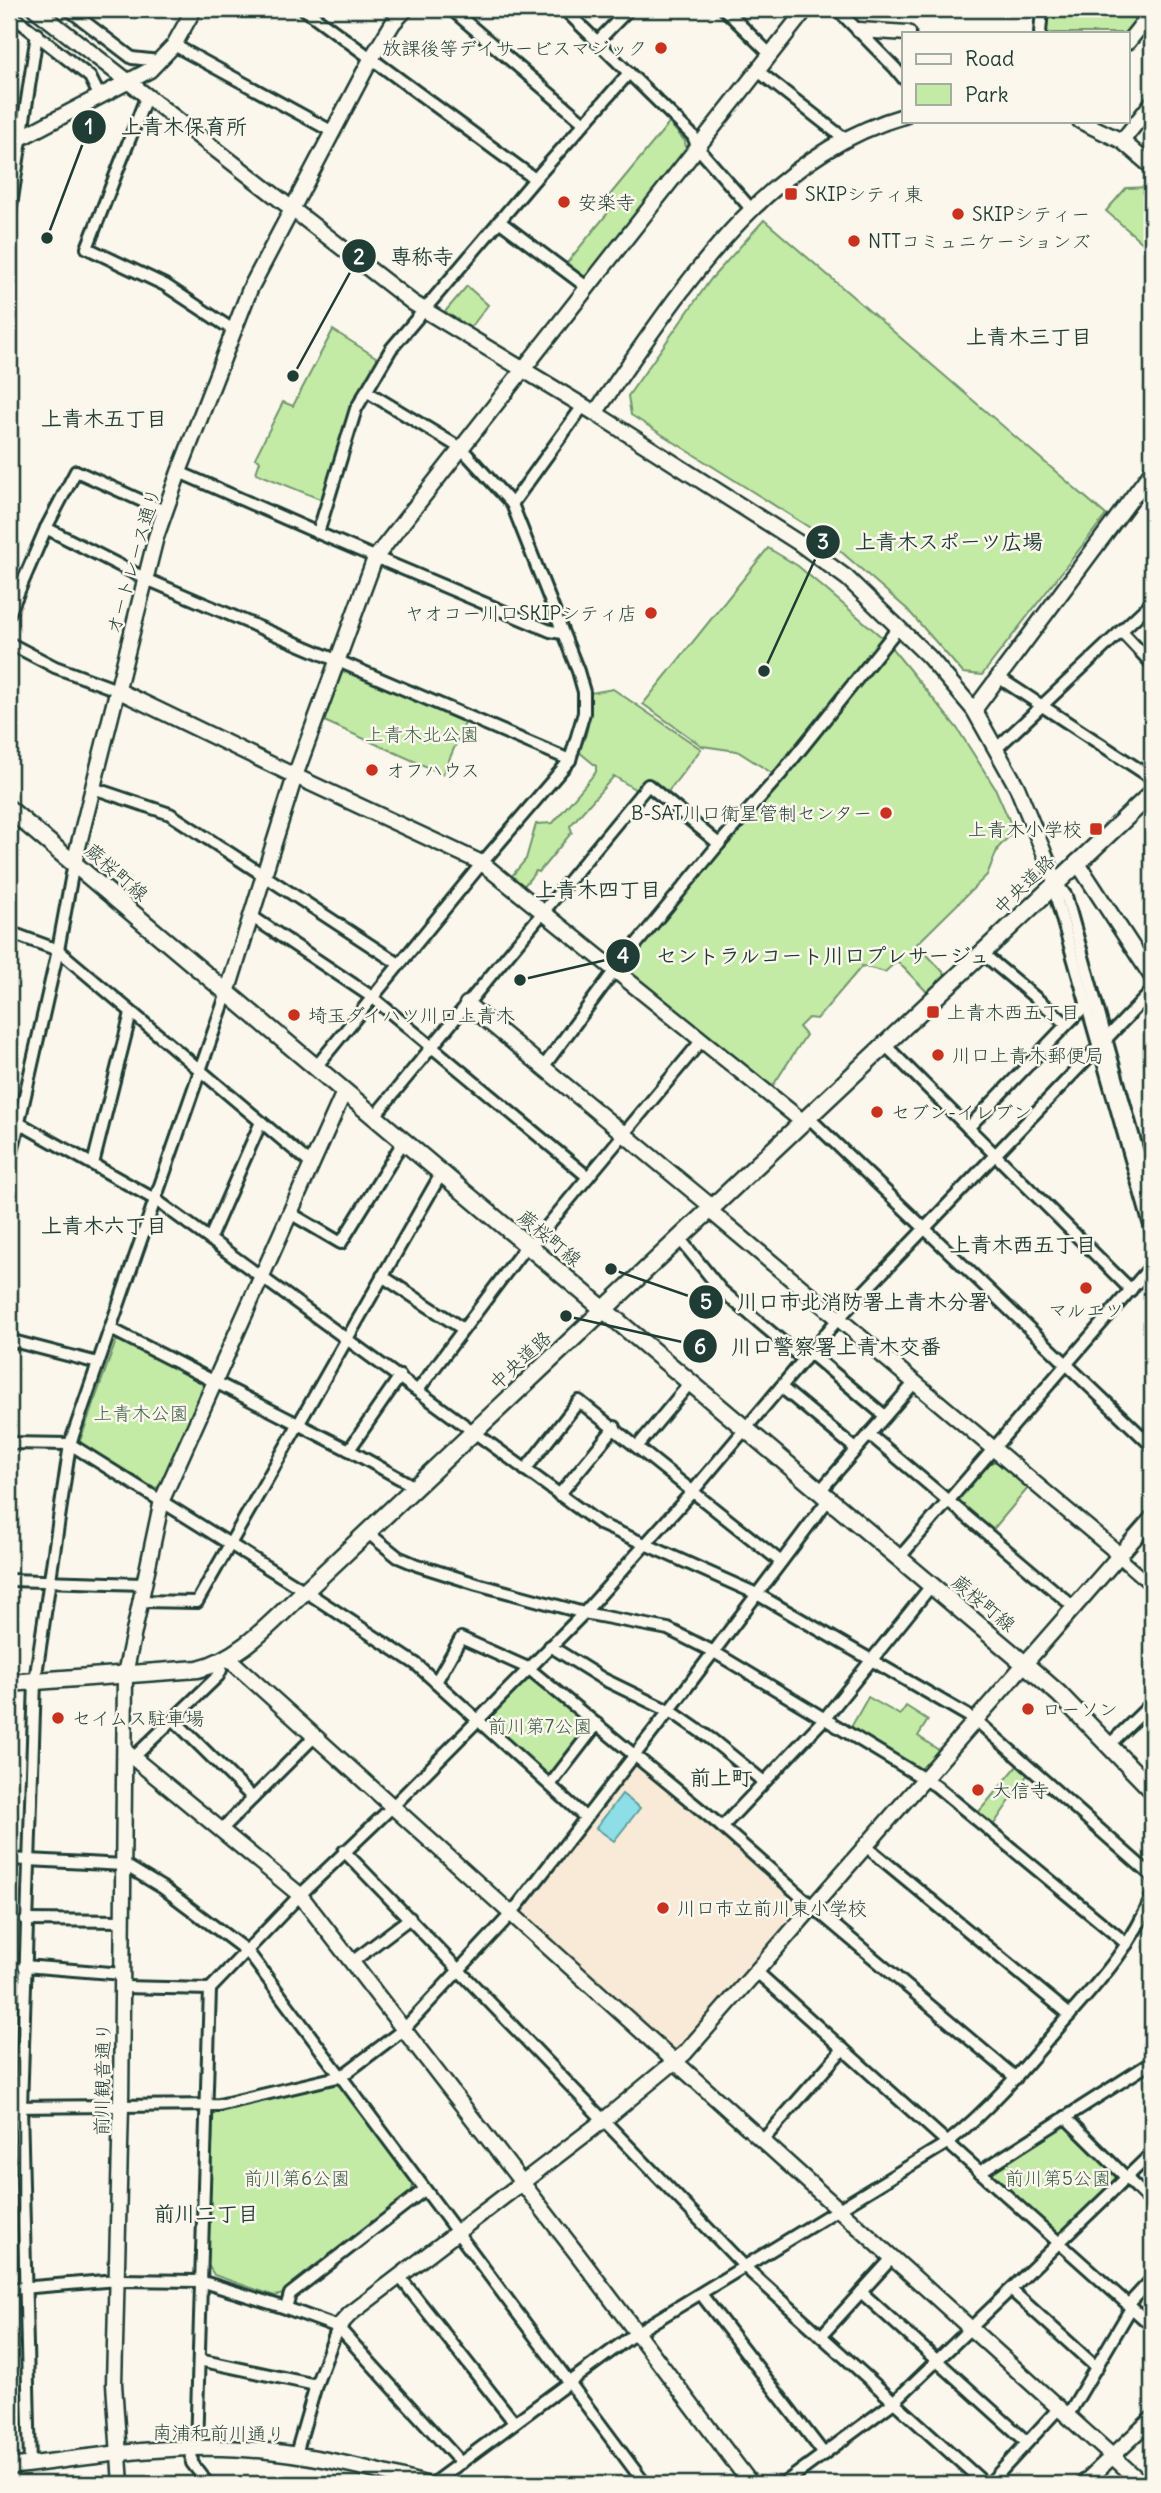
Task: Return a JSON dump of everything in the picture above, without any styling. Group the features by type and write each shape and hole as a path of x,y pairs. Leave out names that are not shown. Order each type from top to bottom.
{"main road":[{"name":"中央道路","path":"9,1683 198,1669 223,1660 305,1591 1152,793"},
{"name":"蕨桜町線","path":"9,809 1026,1665 1152,1790"}],"street":[{"path":"35,9 424,310 589,410 799,543 847,578 900,627 974,710 1017,787 1056,882 1057,901 1091,1004 1152,1233"},
{"path":"68,9 132,58 160,61"},
{"path":"15,141 150,70 173,45 194,9"},
{"path":"304,9 535,179"},
{"name":"オートレース通り","path":"9,1166 14,1121 58,950 74,863 164,511 250,289 371,59 393,23 406,9"},
{"path":"451,9 584,123"},
{"path":"564,9 694,136 698,148 752,210"},
{"path":"597,42 629,9"},
{"path":"724,9 771,55"},
{"path":"30,2465 15,2107 24,1966 35,1681 70,1444 228,993 295,776 375,558 807,9"},
{"path":"837,9 902,77"},
{"path":"1040,32 1042,9"},
{"path":"1130,40 1152,12"},
{"path":"9,13 90,77 100,97"},
{"path":"859,30 902,33"},
{"path":"9,219 15,141 37,34"},
{"path":"173,45 333,132"},
{"path":"758,71 846,139"},
{"path":"318,533 356,409 391,349 629,73"},
{"path":"147,95 87,248 165,285 233,330"},
{"path":"1122,141 1152,103"},
{"path":"512,504 706,259 752,210 808,164 846,139 902,117"},
{"path":"1082,122 1122,141 1152,167"},
{"path":"9,125 15,141"},
{"path":"499,221 588,288"},
{"path":"315,1068 570,760 584,713 584,692 512,504 462,449 366,391"},
{"path":"9,614 46,528 76,471 164,511"},
{"path":"974,710 1152,471"},
{"path":"179,472 375,558 550,631 562,633"},
{"path":"46,528 146,579 570,760"},
{"path":"996,748 1152,602"},
{"path":"544,1066 615,970 780,775 900,627"},
{"path":"1121,631 1152,664"},
{"path":"9,643 55,667 117,690 482,863 804,1119 1152,1446"},
{"path":"998,677 1152,778"},
{"path":"374,1117 648,785 719,844"},
{"path":"93,788 170,814 399,964"},
{"path":"1077,862 1152,977"},
{"path":"251,916 372,997 587,1177"},
{"path":"9,932 58,950 311,1164"},
{"path":"982,953 1067,1024"},
{"path":"208,2484 192,2463 199,2360 211,1989 300,1895 392,1807 584,1613 693,1491 838,1319 1152,991"},
{"path":"467,1004 544,1066 838,1319 1112,1548 1152,1586"},
{"path":"968,1128 1067,1024 1091,1004"},
{"path":"93,1164 131,1013"},
{"path":"418,1390 527,1247 625,1135 702,1040"},
{"path":"1102,1044 1152,1202"},
{"path":"886,1045 1131,1290"},
{"name":"前川観音通り","path":"121,2484 114,2384 129,1755 125,1674 162,1500 344,1091"},
{"path":"14,1121 156,1200 600,1524 757,1594 977,1721 1152,1875"},
{"path":"210,1238 261,1122"},
{"path":"290,1213 341,1243 403,1142"},
{"path":"139,1601 197,1602 441,1174"},
{"path":"680,1239 722,1290 885,1416"},
{"path":"899,1558 1152,1265"},
{"path":"382,1276 463,1329"},
{"path":"111,1329 349,1450 415,1487"},
{"path":"9,1340 98,1363"},
{"path":"349,1450 400,1376"},
{"path":"15,2107 207,2105 342,2076 404,2029 511,1914 781,1562 856,1449 915,1382"},
{"path":"638,1447 690,1383"},
{"path":"780,1387 856,1449"},
{"path":"525,1470 579,1401 615,1427 781,1562"},
{"path":"559,1495 615,1427"},
{"path":"869,1434 1074,1608"},
{"path":"9,1443 70,1444 230,1542 416,1664 586,1818"},
{"path":"296,2454 316,2385 338,2327 350,2314 677,2061 814,1908 1152,1518"},
{"path":"367,1532 398,1557 417,1565 584,1613 668,1629 714,1652 925,1780 1128,1944"},
{"path":"9,1580 143,1584"},
{"path":"722,1827 825,1718 931,1586"},
{"path":"436,1682 461,1638 528,1668 722,1827 1016,2078"},
{"path":"550,1646 603,1679 669,1711 710,1739 764,1782"},
{"path":"751,2484 300,1895 129,1755 173,1719 218,1676 223,1660 315,1736 1143,2484"},
{"path":"1109,1745 1152,1703"},
{"path":"173,1719 253,1798"},
{"path":"550,1785 597,1724"},
{"path":"220,1830 315,1736"},
{"path":"867,1847 1070,2015"},
{"path":"344,1851 745,2267 987,2484 1027,2442 1063,2411 1097,2368 1130,2306 1152,2280"},
{"path":"9,1859 125,1865 163,1888 248,1952 645,2484"},
{"path":"432,2484 637,2332 947,2143 976,2120 1016,2078 1128,1944 1152,1896"},
{"path":"352,1962 410,1918"},
{"path":"26,1920 124,1922"},
{"path":"24,1966 211,1989"},
{"path":"757,1972 1152,2326"},
{"path":"763,2140 843,2049"},
{"path":"979,2172 1152,2063"},
{"path":"1065,2117 1152,2203"},
{"path":"783,2484 894,2402 1152,2154"},
{"path":"286,2308 290,2294 424,2190"},
{"path":"821,2336 892,2258"},
{"path":"399,2276 514,2422"},
{"path":"9,2289 117,2280 200,2281 338,2327 461,2463"},
{"path":"1011,2290 1097,2368"},
{"path":"862,2292 1027,2442"},
{"path":"701,2294 824,2454"},
{"path":"199,2360 316,2385"},
{"path":"1083,2484 1152,2419"},
{"name":"南浦和前川通り","path":"9,2467 118,2452 193,2448 296,2454 342,2462 425,2484"}],"shaded area":[{"name":"川口市立前川東小学校","path":"632,1767 640,1767 801,1903 803,1910 680,2050 673,2049 524,1914 524,1907"}],"green space":[{"path":"1047,9 1146,9 1127,32 1045,32"},
{"path":"669,123 685,141 686,149 584,279 566,264 616,203 609,196"},
{"path":"1152,187 1152,251 1106,211 1126,188"},
{"path":"764,220 1106,515 982,675 963,673 907,609 823,536 631,415 628,396 711,279"},
{"path":"467,286 488,305 469,330 443,314"},
{"path":"333,330 379,359 351,406 322,500 256,473 260,461 255,458 283,402 293,406"},
{"path":"768,548 798,566 884,639 775,775 737,751 702,746 643,704"},
{"path":"890,646 957,728 995,788 1014,831 998,848 987,875 917,944 946,975 927,992 897,961 885,972 862,966 817,1019 808,1018 799,1027 806,1035 772,1087 629,972 628,963"},
{"name":"上青木北公園","path":"347,670 465,723 443,774 324,721 342,673"},
{"path":"613,689 701,749 667,793 647,778 636,790 614,776 570,826 572,832 523,887 511,877 526,859 536,824 553,823 596,772 596,766 578,751 587,731 590,693"},
{"name":"上青木公園","path":"116,1341 123,1341 201,1382 204,1389 160,1487 151,1488 83,1446 80,1441"},
{"path":"997,1461 1028,1488 991,1532 960,1506 959,1497 990,1463"},
{"name":"前川第7公園","path":"527,1677 534,1678 589,1724 590,1728 553,1778 486,1723 486,1718"},
{"path":"868,1697 900,1715 906,1706 928,1720 918,1736 940,1751 927,1768 919,1768 850,1729"},
{"path":"1018,1765 1028,1774 992,1827 977,1814"},
{"name":"前川第6公園","path":"335,2084 341,2086 413,2183 412,2192 283,2294 275,2296 214,2275 208,2265 213,2115 220,2110"},
{"name":"前川第5公園","path":"1059,2126 1067,2127 1117,2177 1117,2182 1064,2234 1058,2235 993,2176 994,2169"}],"water":[{"path":"622,1794 640,1808 614,1841 596,1828"}],"place":[{"name":"放課後等デイサービスマジック","path":"661,48"},
{"name":"SKIPシティ東","path":"791,194"},
{"name":"安楽寺","path":"564,202"},
{"name":"SKIPシティー","path":"958,214"},
{"name":"上青木保育所","path":"47,238"},
{"name":"NTTコミュニケーションズ","path":"854,241"},
{"name":"専称寺","path":"293,376"},
{"name":"ヤオコー川口SKIPシティ店","path":"651,613"},
{"name":"上青木スポーツ広場","path":"764,671"},
{"name":"オフハウス","path":"372,770"},
{"name":"B-SAT川口衛星管制センター","path":"886,813"},
{"name":"上青木小学校","path":"1096,829"},
{"name":"セントラルコート川口プレサージュ","path":"520,980"},
{"name":"上青木西五丁目","path":"933,1012"},
{"name":"埼玉ダイハツ川口上青木","path":"294,1015"},
{"name":"川口上青木郵便局","path":"938,1055"},
{"name":"セブン-イレブン","path":"877,1112"},
{"name":"川口市北消防署上青木分署","path":"611,1269"},
{"name":"マルエツ","path":"1086,1288"},
{"name":"川口警察署上青木交番","path":"566,1316"},
{"name":"ローソン","path":"1028,1709"},
{"name":"セイムス駐車場","path":"58,1718"},
{"name":"大信寺","path":"978,1790"},
{"name":"川口市立前川東小学校","path":"663,1908"}],"district":[{"name":"上青木三丁目","path":"1029,337"},
{"name":"上青木五丁目","path":"104,419"},
{"name":"上青木四丁目","path":"598,890"},
{"name":"上青木六丁目","path":"104,1226"},
{"name":"上青木西五丁目","path":"1023,1245"},
{"name":"前上町","path":"721,1778"},
{"name":"前川二丁目","path":"206,2214"}]}
